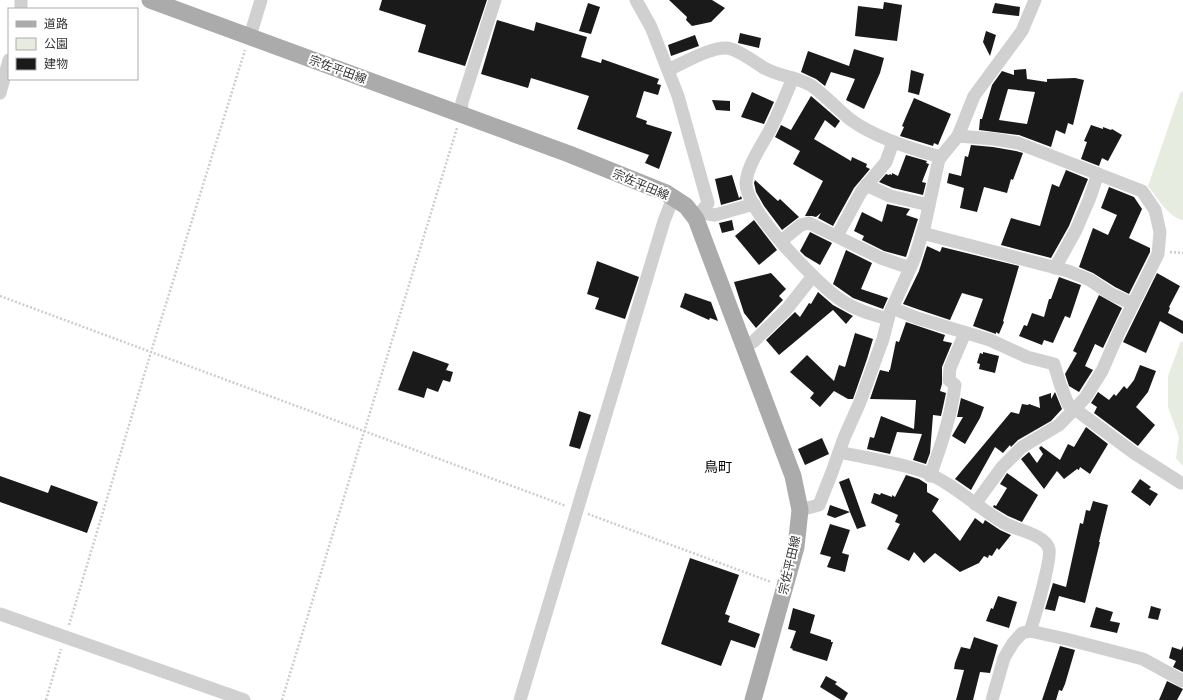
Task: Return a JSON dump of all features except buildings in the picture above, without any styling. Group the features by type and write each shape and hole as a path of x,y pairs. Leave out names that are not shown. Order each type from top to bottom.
{"main road":[{"name":"宗佐平田線","path":"150,0 569,154 666,193 699,216 743,346 793,476 800,510 796,548 752,700"}],"street":[{"path":"250,36 261,0"},
{"path":"461,114 462,102 495,0"},
{"path":"636,0 651,27 678,96 708,204 699,216"},
{"path":"800,510 819,505 844,438 860,402 883,338 890,313 915,257 922,234 939,159 958,136 974,96 1022,31 1035,0"},
{"path":"668,70 716,48 729,48 750,58 765,69 812,86 852,121 882,137 910,149 940,157"},
{"path":"0,53 8,59"},
{"path":"0,93 8,64"},
{"path":"793,78 772,125 753,161 746,184 749,196 760,215 804,268 838,298 860,310 917,318 990,340 1027,357 1054,364 1068,404 1134,453 1181,483"},
{"path":"958,136 1018,143 1142,191 1156,210 1160,232 1158,254 1119,332 1102,371 1085,398 1059,425 1022,447 1002,467 974,504"},
{"path":"837,236 861,192 886,162 893,142"},
{"path":"1055,268 1076,230 1098,174"},
{"path":"866,185 890,196 929,205"},
{"path":"520,700 664,221 673,198"},
{"path":"699,216 715,215 754,204"},
{"path":"781,241 801,224 809,223 881,258 910,268"},
{"path":"922,234 1068,271 1090,280 1111,294 1134,304"},
{"path":"743,346 753,342 786,310 813,276"},
{"path":"930,476 944,437 952,407 955,385 949,380 950,368 965,333"},
{"path":"839,452 886,462 922,472 948,485 1004,523 1042,539 1050,549 1048,565 1030,631"},
{"path":"0,614 244,700"},
{"path":"992,700 1004,658 1013,643 1022,633 1030,631 1143,659 1183,681"}],"path":[{"path":"46,700 151,352 250,36"},
{"path":"282,700 461,114"},
{"path":"0,296 785,587"}],"green space":[{"path":"1183,91 1183,220 1173,216 1148,186 1180,93"},
{"path":"1181,341 1183,342 1183,466 1176,458 1179,437 1168,407 1168,376"}],"district":[{"name":"鳥町","path":"718,466"}]}
